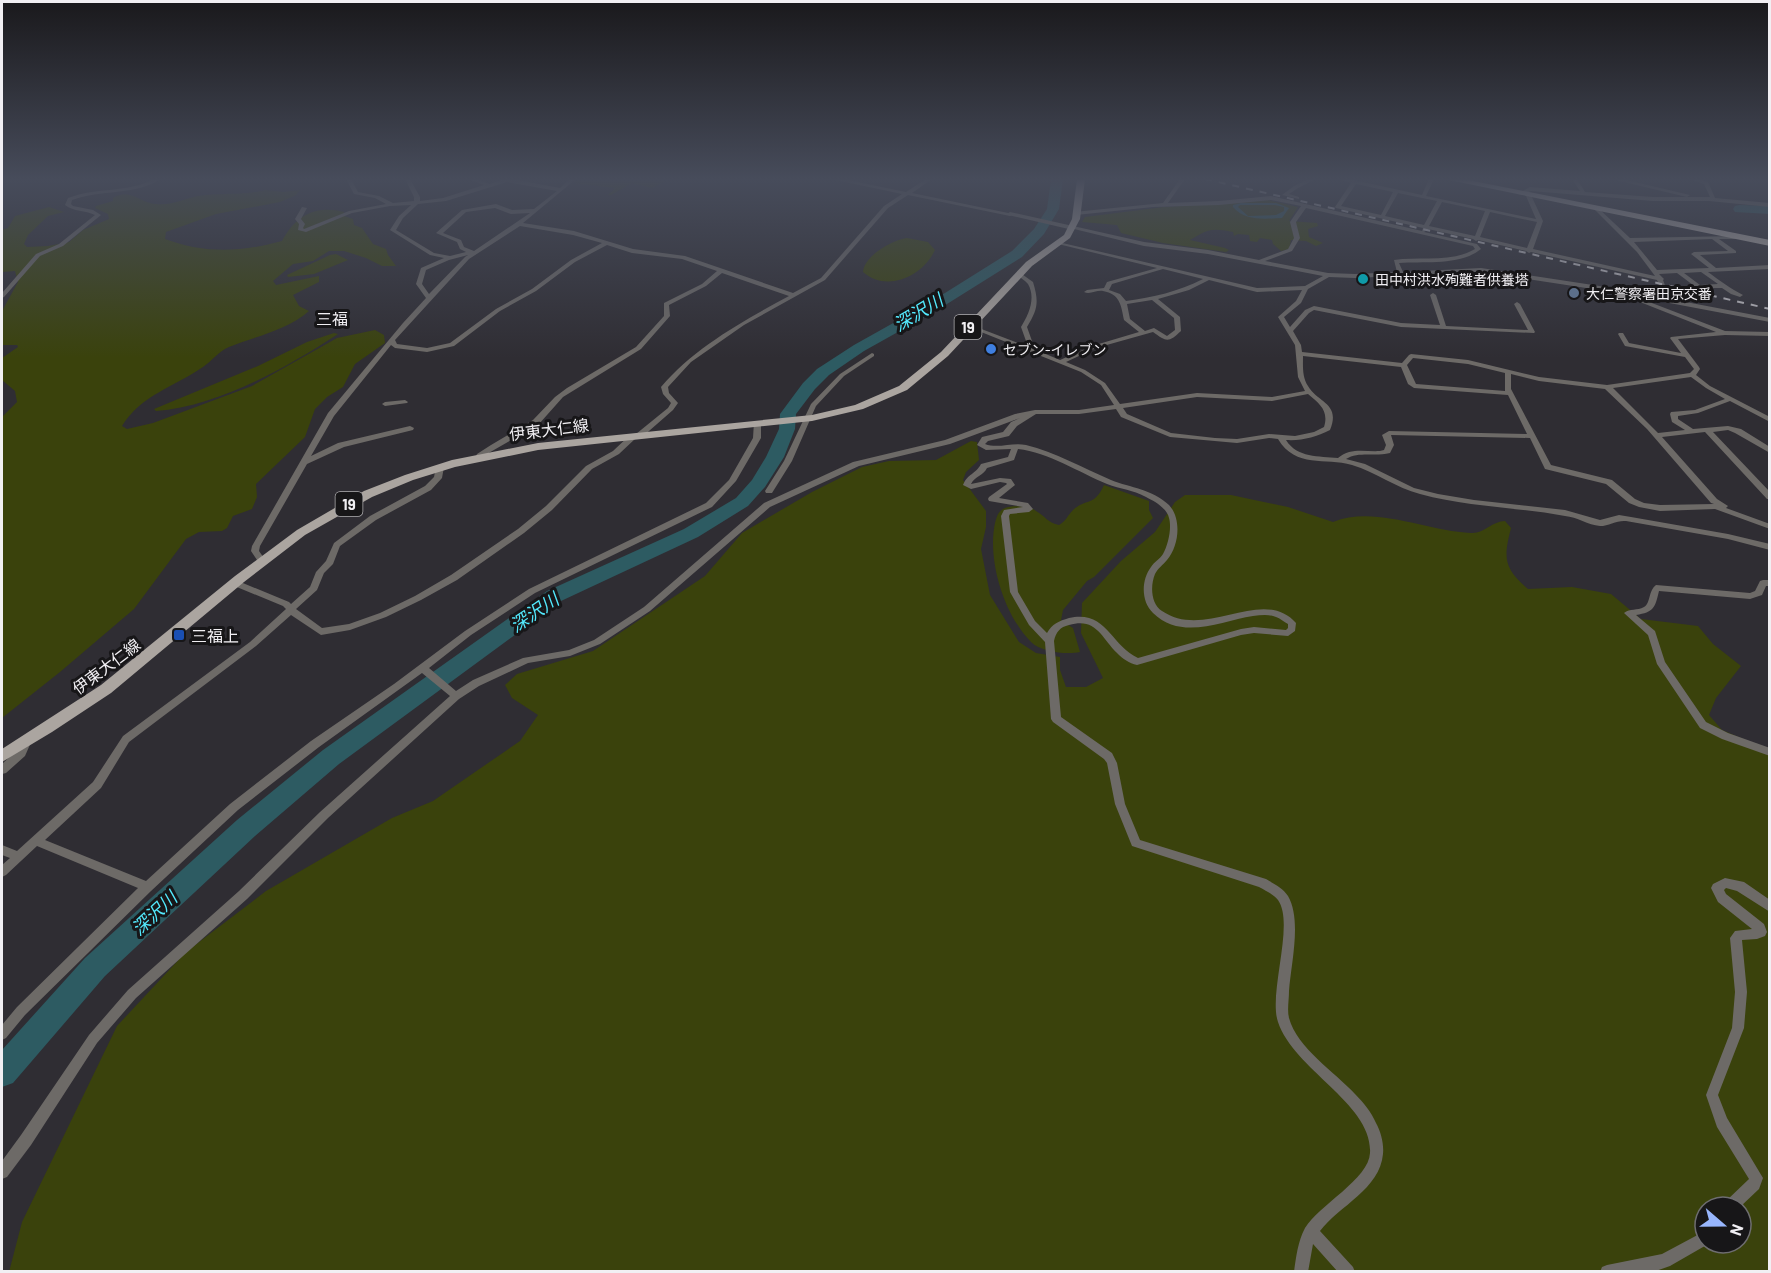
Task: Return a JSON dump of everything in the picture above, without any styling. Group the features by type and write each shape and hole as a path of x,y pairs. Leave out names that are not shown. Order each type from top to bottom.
{"highway":[{"path":"1743,238 1769,243"}],"main road":[{"name":"伊東大仁線","path":"2,756 100,693 262,561 336,510 399,481 480,456 636,436 763,424 852,409 902,388 923,374 1018,274 1064,238"}],"street":[{"path":"2,296 38,255 61,245 69,238"},
{"path":"405,238 428,254 450,258"},
{"path":"453,238 459,241 462,248 473,252"},
{"path":"262,561 255,551 256,546 331,415 429,298 473,252 495,238"},
{"path":"591,238 632,251 683,257 793,295"},
{"path":"235,583 279,600 321,633 345,628 397,609 456,577 514,535 572,487 586,469 614,454 671,409 675,404 666,394 664,387 689,361 742,324 826,276 858,238"},
{"path":"1119,238 1328,275 1355,276 1481,270 1606,289 1770,320"},
{"path":"1259,262 1290,250 1297,238"},
{"path":"1400,273 1396,261 1460,256 1477,251 1475,245 1453,238"},
{"path":"1478,238 1661,279"},
{"path":"1529,250 1533,238"},
{"path":"1629,240 1720,238"},
{"path":"1714,239 1734,252 1694,254 1714,269"},
{"path":"1629,240 1657,272 1668,301"},
{"path":"392,340 395,346 411,350 437,349 452,345 492,314 534,290 573,261 606,243"},
{"path":"1060,243 1257,290 1306,288 1328,275"},
{"path":"429,298 419,284 423,269 473,252"},
{"path":"1657,272 1770,267"},
{"path":"1107,289 1109,282 1162,268"},
{"path":"480,456 497,443 540,419 552,403 564,394 633,352 650,338 655,328 667,316 666,304 704,285 722,270"},
{"path":"1702,270 1740,295"},
{"path":"1678,271 1699,287 1724,286"},
{"path":"1018,274 1030,282 1035,304 1035,310 1024,327 1029,341 1025,348"},
{"path":"1124,303 1154,299 1185,290 1207,279"},
{"path":"969,326 1083,370 1103,384 1124,415 1180,437 1237,441 1269,436 1306,437 1327,428 1329,415 1322,401 1309,392 1302,381 1299,354 1290,330 1281,316 1299,302 1306,288"},
{"path":"1087,292 1107,289"},
{"path":"1107,289 1106,291 1118,295 1124,303 1127,320 1144,333"},
{"path":"1606,289 1675,312 1725,333"},
{"path":"1433,295 1443,319 1443,327"},
{"path":"1061,362 1094,347 1155,330 1167,339 1178,331 1178,317 1154,299"},
{"path":"1290,330 1296,327 1307,311 1314,308 1395,324 1532,332 1517,304"},
{"path":"1404,365 1411,356 1440,358 1468,362 1539,379 1607,387 1692,375 1697,369 1673,338 1725,333 1770,334"},
{"path":"1621,334 1627,345 1688,356"},
{"path":"1299,354 1404,365"},
{"path":"769,491 788,461 805,418 813,405 842,375 872,355"},
{"path":"1404,365 1413,385 1510,393"},
{"path":"1508,373 1510,393 1548,467 1609,482 1632,501 1642,505 1660,508 1716,507 1770,526"},
{"path":"1692,375 1708,387 1769,419"},
{"path":"1607,387 1657,435 1714,501 1770,526"},
{"path":"2,1172 26,1140 93,1038 132,993 243,895 324,815 454,694 526,660 570,653 620,629 664,595 774,501 856,464 946,442 1035,412 1079,412 1197,396 1272,399 1309,392"},
{"path":"1691,431 1675,420 1673,414 1696,412 1730,399"},
{"path":"385,405 405,402"},
{"path":"1035,412 1014,424 1006,434 985,439 981,445 986,448 1027,448 1146,494 1168,509 1173,517 1169,549 1166,556 1154,568 1148,585 1148,596 1157,613 1179,622 1197,625 1227,620 1260,610 1286,618 1292,624 1292,629 1288,633 1254,630 1240,632 1137,662 1126,658 1099,625 1089,620 1072,620 1062,623 1053,630 1049,641 1056,719 1108,756 1112,763 1120,804 1136,843 1262,883 1273,889 1284,900 1288,926 1283,1020 1294,1041 1360,1109 1370,1124 1377,1152 1376,1162 1356,1187 1311,1231 1305,1244 1301,1272"},
{"path":"2,1034 21,1011 147,887 243,801 315,744 425,670 468,633 545,584 709,505 732,481 763,424"},
{"path":"303,463 341,445 410,428"},
{"path":"1657,435 1731,429 1770,451"},
{"path":"1707,430 1770,496"},
{"path":"1340,460 1354,452 1379,454 1388,451 1390,445 1386,435 1389,433 1531,436"},
{"path":"1281,437 1289,448 1303,458 1340,460 1361,465 1413,490 1456,500 1567,514 1602,523 1625,518 1648,524 1717,533 1770,547"},
{"path":"1015,447 1011,458 984,466 981,472 970,478 967,485 971,487 1000,480 1008,481 1011,485 1009,488 992,499 1025,504 1029,509 1007,512 1005,516 1014,592 1032,623 1049,641"},
{"path":"2,872 9,853 36,841 97,784 126,739 253,645 314,588 320,572 330,562 337,545 373,518 428,488 438,478 440,467"},
{"path":"1770,583 1763,583 1759,593 1750,596 1656,588 1651,605 1646,610 1628,613 1652,633 1660,662 1703,725 1725,736 1770,752"},
{"path":"425,670 454,694"},
{"path":"2,770 21,753 27,740"},
{"path":"36,841 147,887"},
{"path":"1743,1195 1754,1184 1756,1178 1722,1122 1712,1095 1738,1028 1741,992 1736,938 1739,934 1761,932 1760,928 1722,898 1717,888 1725,883 1740,885 1770,907"},
{"path":"1311,1231 1348,1272"},
{"path":"1606,1272 1665,1261 1693,1245"}],"green space":[{"path":"2,238 26,238 24,244 27,247 69,242 73,238 165,238 195,247 224,250 252,247 282,241 284,238 369,238 373,244 386,249 396,266 382,266 344,251 329,251 313,261 293,264 273,281 276,285 319,276 319,282 293,295 299,306 309,311 291,324 225,349 203,367 148,399 130,415 122,426 127,429 153,423 252,386 337,338 375,330 384,335 385,343 355,364 343,387 327,397 315,409 305,437 256,484 257,497 252,509 233,516 227,528 222,531 199,532 186,539 134,609 2,718 2,417 17,402 15,391 2,380 2,358 18,347 17,345 2,345 2,311 18,282 15,271 2,272"},
{"path":"909,238 928,242 935,250 922,267 904,279 883,281 863,272 873,255 894,242"},
{"path":"1144,238 1193,238 1190,240 1229,250 1226,252"},
{"path":"1250,238 1260,238 1257,242 1250,241"},
{"path":"1262,238 1312,238 1323,243 1316,246 1306,241 1291,240 1289,249 1281,251 1272,240"},
{"path":"336,254 348,260 314,274 288,277 287,275 330,255"},
{"path":"334,333 338,334 275,372 227,394 179,408 156,411 154,409 258,366 307,342"},
{"path":"971,441 977,442 979,460 966,472 963,480 986,511 986,527 981,549 990,595 1019,642 1036,653 1060,657 1060,670 1066,687 1086,687 1103,678 1081,633 1082,603 1121,561 1155,532 1175,502 1185,495 1231,495 1288,507 1333,522 1366,516 1383,517 1476,533 1505,521 1511,528 1507,548 1510,569 1528,589 1572,587 1611,594 1641,619 1698,626 1713,644 1741,666 1716,698 1709,715 1722,730 1769,750 1769,1271 9,1272 22,1222 117,1026 186,952 266,891 392,818 433,801 520,741 538,715 512,698 505,685 517,674 593,651 705,576 742,533 812,492 862,467 889,461 936,460"},
{"path":"1104,485 1149,501 1149,510 1153,518 1094,577 1087,581 1063,610 1061,620 1073,628 1080,652 1061,653 1041,648 1031,642 1021,631 1000,586 993,553 997,516 1005,508 1025,507 1033,509 1049,521 1059,525 1078,506 1097,496"}],"waterway":[{"name":"深沢川","path":"2,1072 95,967 246,828 331,757 554,596 691,533 742,502 759,483 775,457 787,429 788,414 823,372 1017,254 1032,238"}],"railway":[{"path":"1463,238 1770,309"}],"place":[{"name":"田中村洪水殉難者供養塔","path":"1363,279"},
{"name":"大仁警察署田京交番","path":"1574,293"},
{"name":"セブン-イレブン","path":"991,349"},
{"name":"三福上","path":"179,635"}],"district":[{"name":"三福","path":"332,318"}]}
